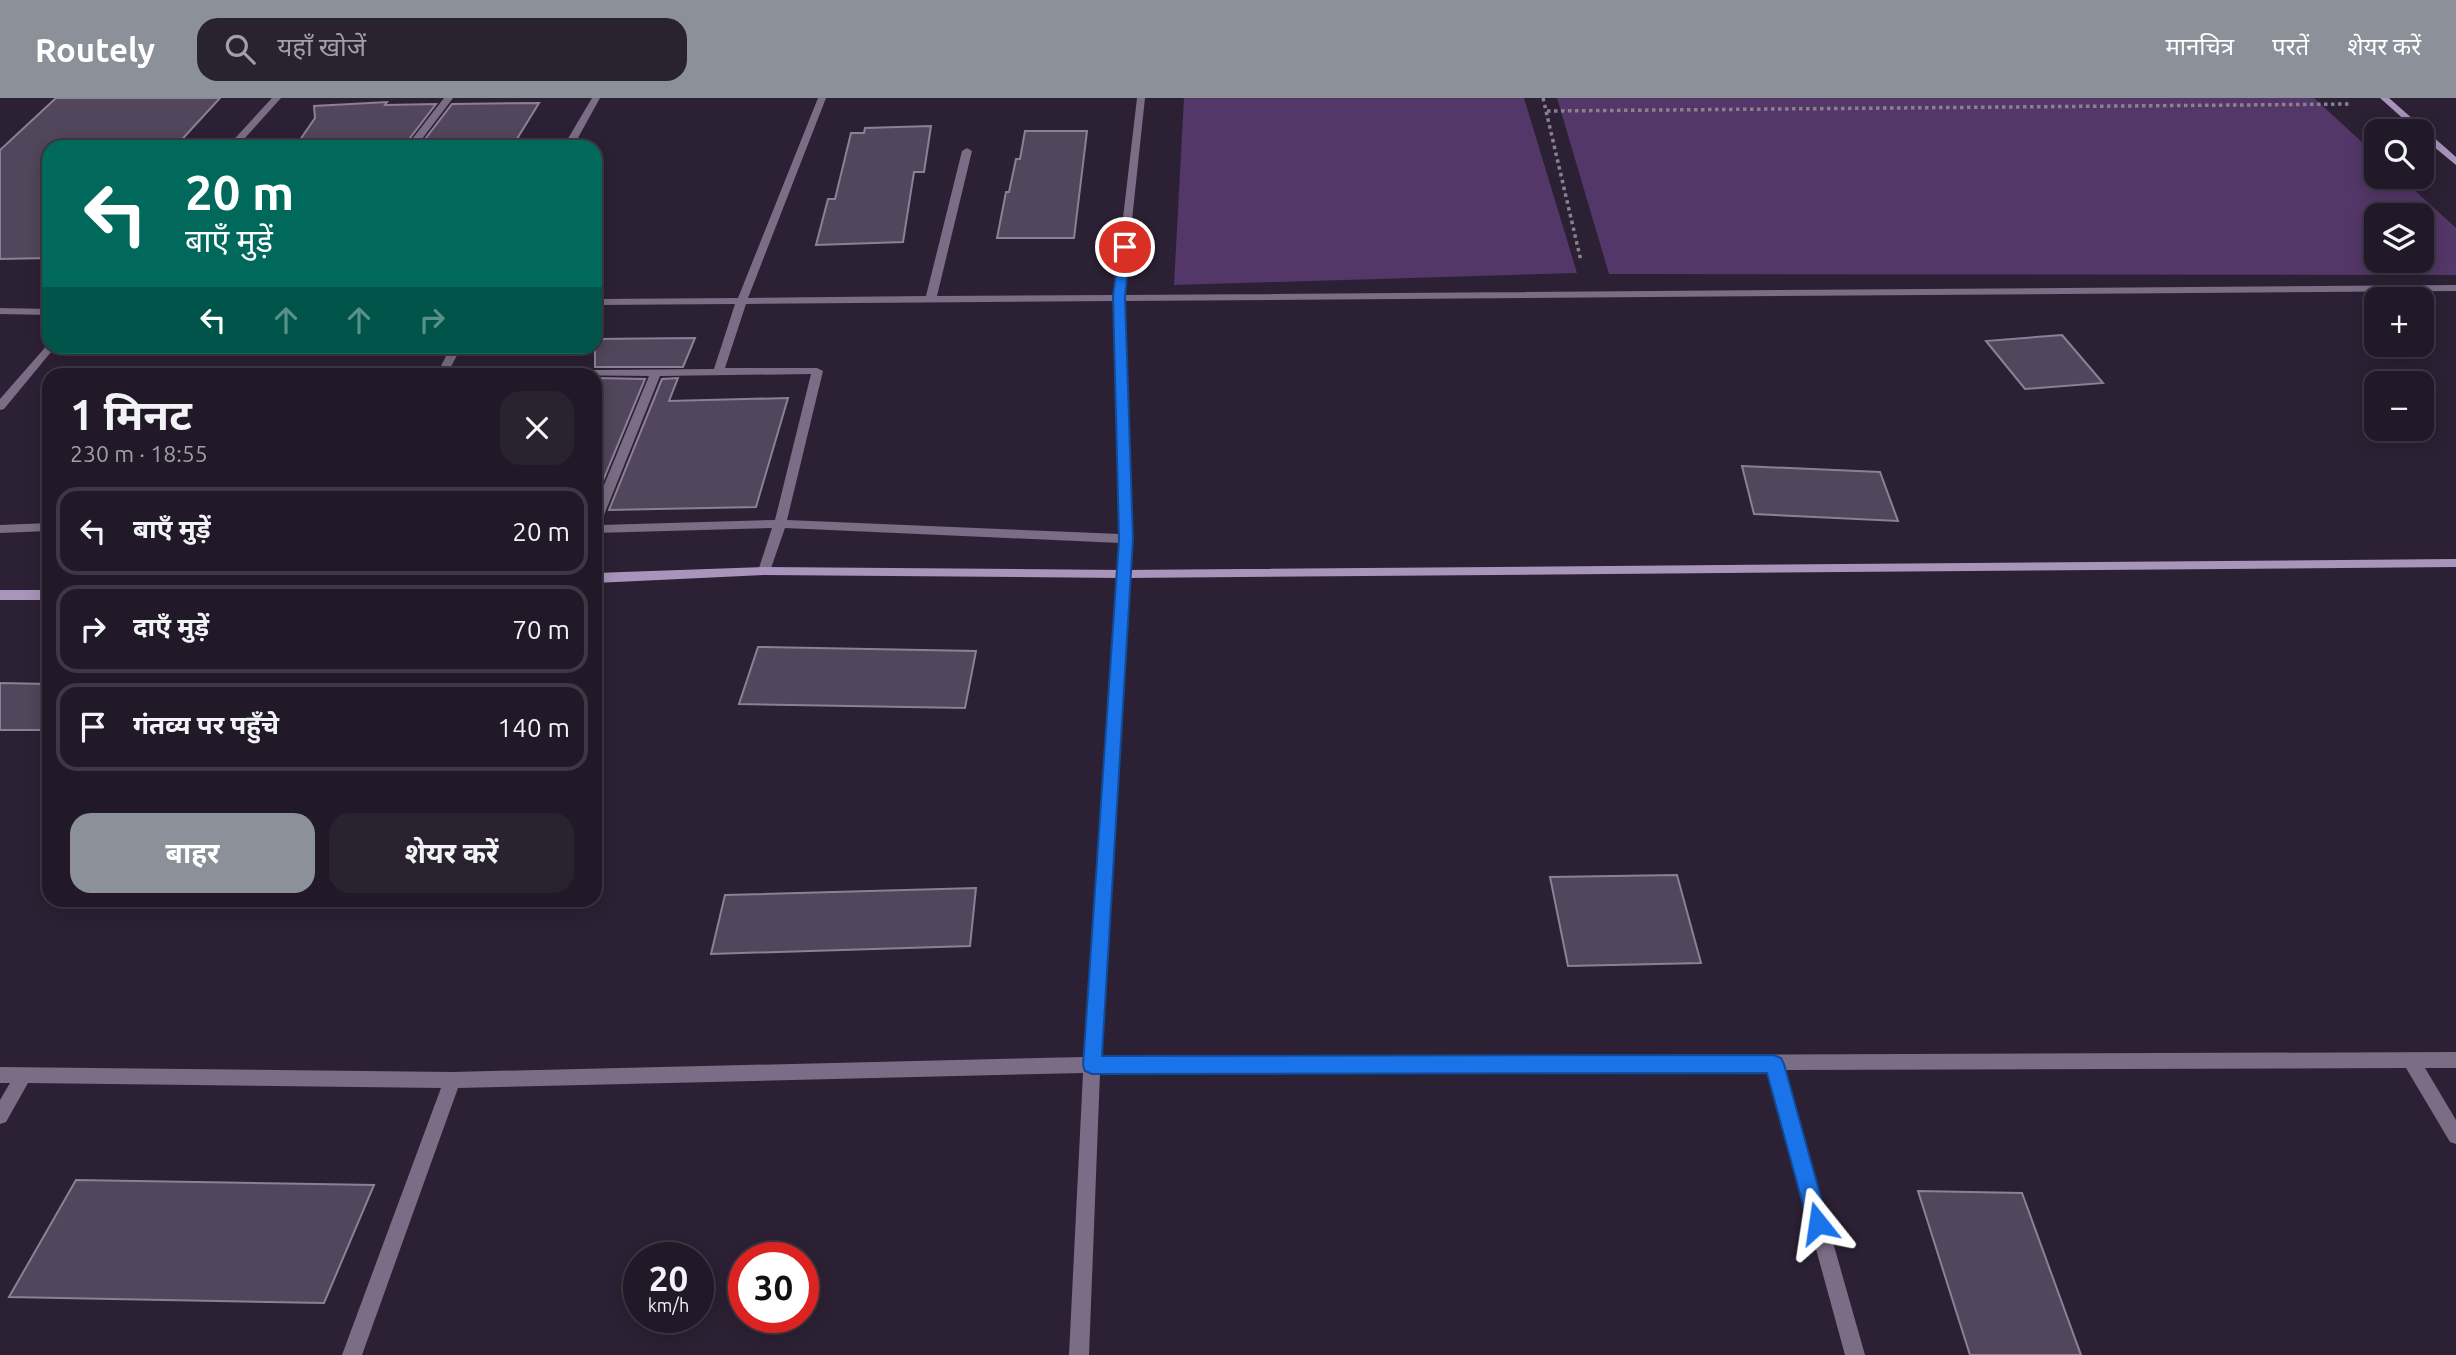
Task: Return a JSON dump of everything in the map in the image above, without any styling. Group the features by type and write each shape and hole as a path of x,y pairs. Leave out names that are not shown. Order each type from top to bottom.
{"main road":[{"path":"2388,101 2408,119"},
{"path":"2434,142 2456,162"},
{"path":"602,578 764,571 1123,574 2456,563"},
{"path":"0,595 42,595"}],"street":[{"path":"238,140 277,98"},
{"path":"416,140 449,98"},
{"path":"572,140 596,98"},
{"path":"718,372 742,300 822,98"},
{"path":"1079,1355 1092,1065 1126,539 1119,297 1140,98"},
{"path":"931,299 967,151"},
{"path":"602,302 2456,288"},
{"path":"0,311 42,312"},
{"path":"0,406 44,354"},
{"path":"602,373 817,371 780,524 764,571"},
{"path":"602,505 656,372"},
{"path":"602,529 780,524 1126,539"},
{"path":"0,529 42,527"},
{"path":"0,1075 452,1080 1092,1065 2456,1060"},
{"path":"2411,1061 2456,1136"},
{"path":"1774,1064 1855,1355"},
{"path":"0,1116 24,1075"},
{"path":"352,1355 452,1080"}],"path":[{"path":"1543,98 1588,293"},
{"path":"1547,111 2388,101"}],"shaded area":[{"path":"1184,98 1524,98 1577,273 1174,285"},
{"path":"1557,98 2314,98 2364,144 2364,189 2413,189 2429,203 2364,203 2364,273 2434,273 2434,208 2456,228 2456,275 1609,274"}],"building":[{"path":"56,98 220,98 181,140 42,140 42,258 0,259 0,150"},
{"path":"387,102 385,105 436,104 408,140 300,140 315,118 314,106"},
{"path":"539,103 516,140 424,140 452,104"},
{"path":"931,126 924,172 914,172 903,242 816,245 828,199 835,199 851,133 864,133 865,128"},
{"path":"1025,131 1087,131 1074,238 997,238 1006,192 1009,192 1016,159 1020,159"},
{"path":"2062,335 2103,383 2025,389 1986,341"},
{"path":"695,338 683,367 595,367 595,354 602,354 602,339"},
{"path":"602,378 645,379 602,483"},
{"path":"678,378 669,401 788,398 756,507 609,510 662,379"},
{"path":"1742,466 1880,472 1898,521 1754,514"},
{"path":"758,647 976,651 965,708 739,704"},
{"path":"0,683 42,684 42,730 0,730"},
{"path":"1677,875 1701,963 1568,966 1550,877"},
{"path":"976,888 970,946 711,954 725,895"},
{"path":"76,1180 374,1185 324,1303 9,1297"},
{"path":"1918,1191 2022,1193 2081,1355 1970,1355"}],"route":[{"path":"1125,247 1119,297 1126,539 1092,1065 1774,1064 1818,1223"}]}
